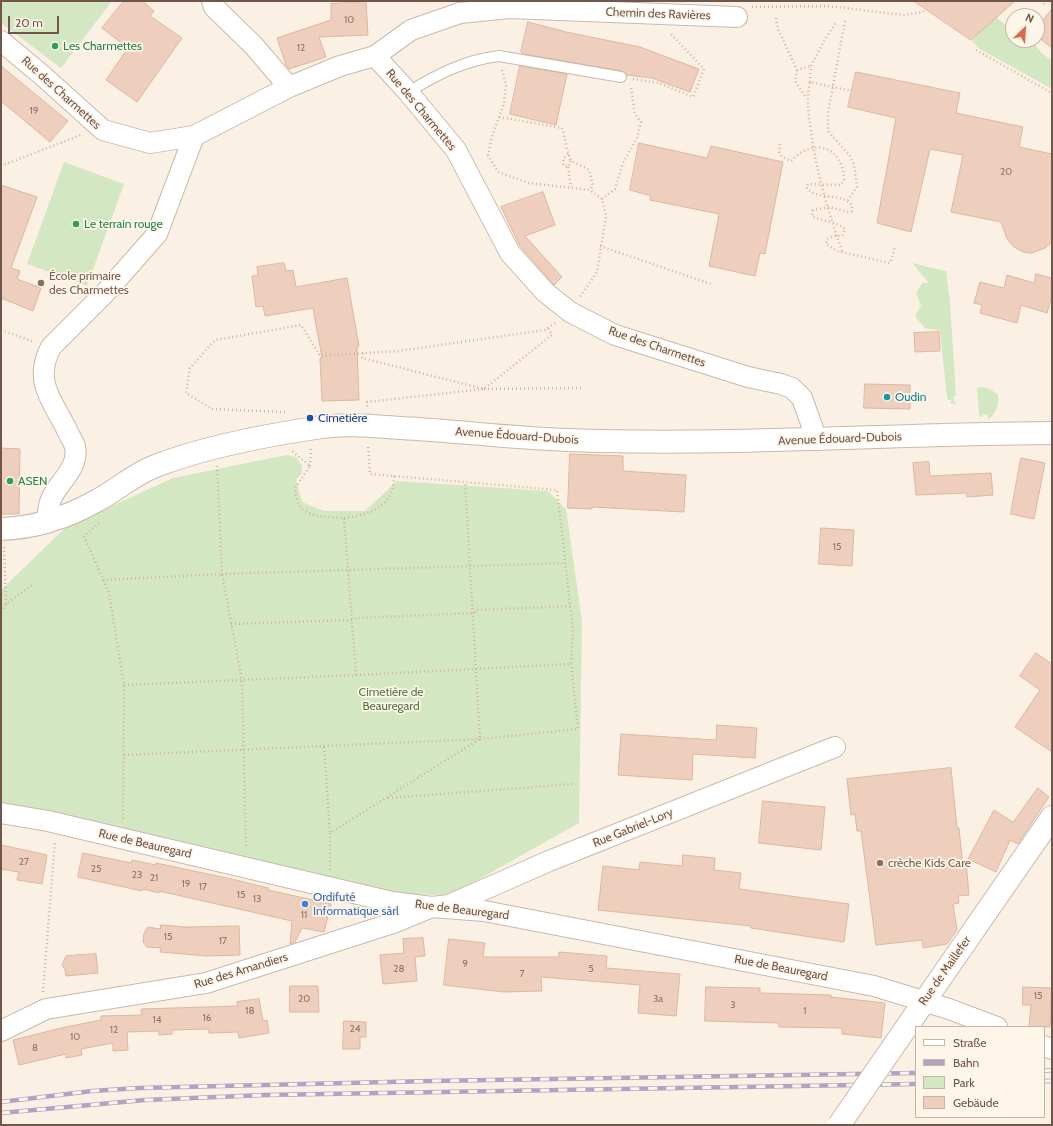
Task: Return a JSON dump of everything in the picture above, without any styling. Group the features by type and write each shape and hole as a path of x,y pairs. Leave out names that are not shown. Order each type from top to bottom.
{"street":[{"path":"212,1 214,7 254,46 289,87"},
{"name":"Chemin des Ravières","path":"375,56 411,30 460,13 509,8 741,12"},
{"name":"Rue des Charmettes","path":"1,41 43,76 103,130 150,143 194,136 289,87 340,66 375,56 408,92 456,150 510,253 545,292 570,312 615,335 748,377 781,384 792,388 802,398 816,440"},
{"path":"47,522 48,507 52,496 68,476 75,460 74,446 44,388 45,359 51,347 105,293 157,234 194,136"},
{"name":"Avenue Édouard-Dubois","path":"2,537 28,527 66,516 100,500 129,479 150,468 184,456 258,439 335,426 410,428 567,440 816,440 1052,433"},
{"name":"Rue Gabriel-Lory","path":"432,907 449,905 470,897 549,861 835,747"},
{"name":"Rue de Beauregard","path":"1,813 56,823 392,902 484,911 874,986 949,1009 994,1026"},
{"name":"Rue de Maillefer","path":"839,1125 1052,817"},
{"name":"Rue des Amandiers","path":"1,1032 46,1009 206,984 393,923 432,907"}],"lane":[{"path":"408,92 456,66 480,58 499,56 621,77"}],"path":[{"path":"827,6 828,1"},
{"path":"1044,4 1047,1"},
{"path":"741,12 827,6 904,15 923,12 925,9"},
{"path":"776,18 778,29 797,70 795,81 806,98"},
{"path":"837,21 824,41 811,66 810,82 806,98 812,147 820,184 843,252"},
{"path":"845,21 828,113 829,132 850,156 854,165 857,187 848,200"},
{"path":"602,199 615,190 623,163 638,138 641,122 635,114 629,78 659,82 693,97 704,69 666,29"},
{"path":"976,50 1052,93"},
{"path":"291,412 212,409 186,393 190,368 216,340 301,326 320,356 398,351 545,330 570,312 597,272 606,216 602,199 590,190 529,182 498,172 488,155 493,133 504,104 506,85 499,56"},
{"path":"797,70 811,66"},
{"path":"810,82 852,91"},
{"path":"499,117 562,128 567,143 568,154 571,160 589,170 593,185 590,190"},
{"path":"1,166 99,127"},
{"path":"780,144 779,152 782,157 791,161 801,152 812,147 825,149 833,153 841,164 844,174 844,180 841,185 808,184 806,187 809,190 848,200 852,205 852,211 848,212 829,207 813,210 812,216 818,220 839,224 845,229 842,236 827,239 826,244 843,252 890,263 895,247"},
{"path":"568,154 563,159 564,166 568,167"},
{"path":"571,160 568,167 571,187"},
{"path":"600,246 711,284"},
{"path":"484,389 552,335 548,328"},
{"path":"1,330 51,347"},
{"path":"363,353 362,358 484,389"},
{"path":"367,411 367,402 484,389 581,388"},
{"path":"124,755 480,739 578,729 571,664 573,632 571,606 557,490 370,474 368,436"},
{"path":"288,447 310,466 295,488 298,504 303,510 312,514 344,518 358,516 368,512 388,501 394,485 394,476"},
{"path":"217,463 222,574 242,680 246,854"},
{"path":"465,482 474,613 480,739"},
{"path":"344,518 356,675"},
{"path":"102,520 84,536 109,593 124,685 123,825"},
{"path":"2,537 6,604"},
{"path":"103,580 222,574 565,563"},
{"path":"1,612 6,604 32,585"},
{"path":"231,624 352,620 357,618 474,613 477,610 571,606"},
{"path":"124,685 571,664"},
{"path":"330,833 480,739"},
{"path":"324,747 330,833 330,873"},
{"path":"388,798 573,784"},
{"path":"43,993 56,823"}],"green space":[{"name":"Les Charmettes","path":"1,1 112,1 61,68 1,23"},
{"path":"992,14 1005,25 1005,48 1038,48 1042,54 1052,60 1052,89 978,48 972,41"},
{"name":"Le terrain rouge","path":"64,162 124,184 87,286 27,264"},
{"path":"912,263 946,271 950,301 956,396 954,396 954,401 957,405 950,403 952,400 948,400 947,397 940,331 925,328 915,316 921,306 916,293 922,283 929,283"},
{"path":"982,387 990,389 998,395 997,408 994,414 988,419 988,415 983,414 982,417 980,417 979,414 977,388"},
{"name":"Cimetière de Beauregard","path":"287,455 296,457 302,466 302,473 296,480 302,502 324,511 365,511 397,481 548,491 566,509 582,621 579,823 451,895 395,894 1,806 1,590 66,527 173,478"}],"building":[{"path":"124,1 142,1 154,11 150,16 182,38 137,102 106,80 128,48 102,28"},
{"path":"914,1 1015,1 1007,8 1005,8 1005,10 971,40"},
{"path":"366,2 368,35 319,37 326,57 289,69 286,65 277,38 331,20 331,4"},
{"path":"1052,9 1052,48 1045,42 1045,18"},
{"path":"528,22 566,32 640,47 699,69 690,92 652,78 627,75 622,71 523,54 521,52"},
{"path":"1,66 68,121 50,142 1,101"},
{"path":"520,66 567,74 556,125 510,114"},
{"path":"856,72 960,93 956,113 1023,127 1019,147 1052,154 1052,242 1045,248 1032,253 1023,252 1014,247 1007,239 1001,222 951,212 963,155 930,149 911,232 877,223 896,118 848,107"},
{"path":"639,143 707,158 711,146 783,162 765,254 760,253 755,276 709,266 719,214 650,200 651,196 630,190"},
{"path":"1,185 37,197 11,268 20,271 17,279 41,288 33,311 1,298"},
{"path":"543,192 555,225 525,236 562,277 554,285 520,246 501,207"},
{"path":"284,263 286,271 293,270 296,287 347,278 359,346 357,346 359,400 322,401 320,358 322,358 313,308 265,316 263,306 256,307 252,276 258,275 257,267"},
{"path":"1036,274 1052,278 1052,296 1047,313 1021,305 1017,323 980,313 982,305 974,303 980,282 1004,288 1007,275 1034,283"},
{"path":"939,332 940,351 915,352 914,333"},
{"name":"Oudin","path":"865,384 910,385 910,409 864,408"},
{"name":"ASEN","path":"1,448 20,449 19,514 1,514"},
{"path":"570,454 623,456 623,471 686,475 684,512 592,507 592,509 568,508"},
{"path":"1021,458 1045,463 1034,519 1011,514"},
{"path":"929,462 930,476 991,473 993,495 967,497 966,493 916,495 913,463"},
{"path":"821,528 854,530 852,566 819,564"},
{"path":"1036,653 1052,664 1052,752 1015,727 1040,690 1020,676"},
{"path":"717,725 757,728 755,758 693,754 692,780 618,775 621,734 716,740"},
{"path":"951,768 957,828 959,828 963,867 966,861 969,895 958,896 959,903 953,904 957,930 947,944 923,948 922,940 876,945 861,831 857,831 855,814 851,815 847,779"},
{"path":"1038,788 1049,797 1018,844 1010,840 996,872 968,859 994,810 1013,822"},
{"path":"763,801 825,807 821,850 759,843"},
{"path":"1,845 47,855 42,884 17,880 19,872 1,869"},
{"path":"83,853 131,863 132,860 156,865 156,863 236,880 268,888 268,890 331,904 324,932 302,928 295,942 290,944 292,921 159,891 159,893 143,889 142,891 78,877"},
{"path":"683,855 715,858 714,870 741,873 739,889 849,904 844,942 751,928 751,926 598,910 603,866 639,870 640,862 682,866"},
{"path":"161,925 185,927 239,926 240,955 207,956 160,952 161,948 147,947 143,942 144,933 148,927 160,929"},
{"path":"423,938 425,956 415,957 417,981 383,984 380,955 404,953 403,939"},
{"path":"449,939 485,943 483,957 559,957 559,952 607,956 606,968 680,974 676,1016 638,1013 640,985 541,977 542,991 504,992 444,985"},
{"path":"96,954 98,973 66,976 62,965 66,956"},
{"path":"290,986 318,986 319,1012 290,1012"},
{"path":"706,987 760,988 760,993 831,995 831,997 885,1003 881,1038 842,1034 842,1028 779,1027 779,1023 705,1021"},
{"path":"1023,987 1052,988 1050,1027 1029,1026 1031,1005 1023,1005"},
{"path":"259,999 263,1021 267,1020 269,1033 239,1038 238,1032 209,1033 209,1029 172,1030 172,1034 159,1035 159,1031 127,1032 128,1050 113,1051 113,1043 81,1049 82,1055 66,1058 66,1054 19,1065 13,1040 101,1020 101,1016 142,1015 141,1009 238,1006 237,1002"},
{"path":"344,1021 366,1022 366,1037 360,1037 360,1049 343,1049"}],"railway":[{"path":"1045,1071 1052,1070"},
{"path":"1,1102 92,1091 139,1088 431,1081 915,1073"},
{"path":"1045,1081 1052,1081"},
{"path":"1,1113 145,1100 265,1095 915,1084"}],"place":[{"name":"Les Charmettes","path":"55,46"},
{"name":"Le terrain rouge","path":"76,224"},
{"name":"École primaire des Charmettes","path":"41,283"},
{"name":"Oudin","path":"887,397"},
{"name":"Cimetière","path":"310,418"},
{"name":"ASEN","path":"10,481"},
{"name":"crèche Kids Care","path":"880,863"},
{"name":"Ordifuté Informatique sàrl","path":"305,904"}]}
